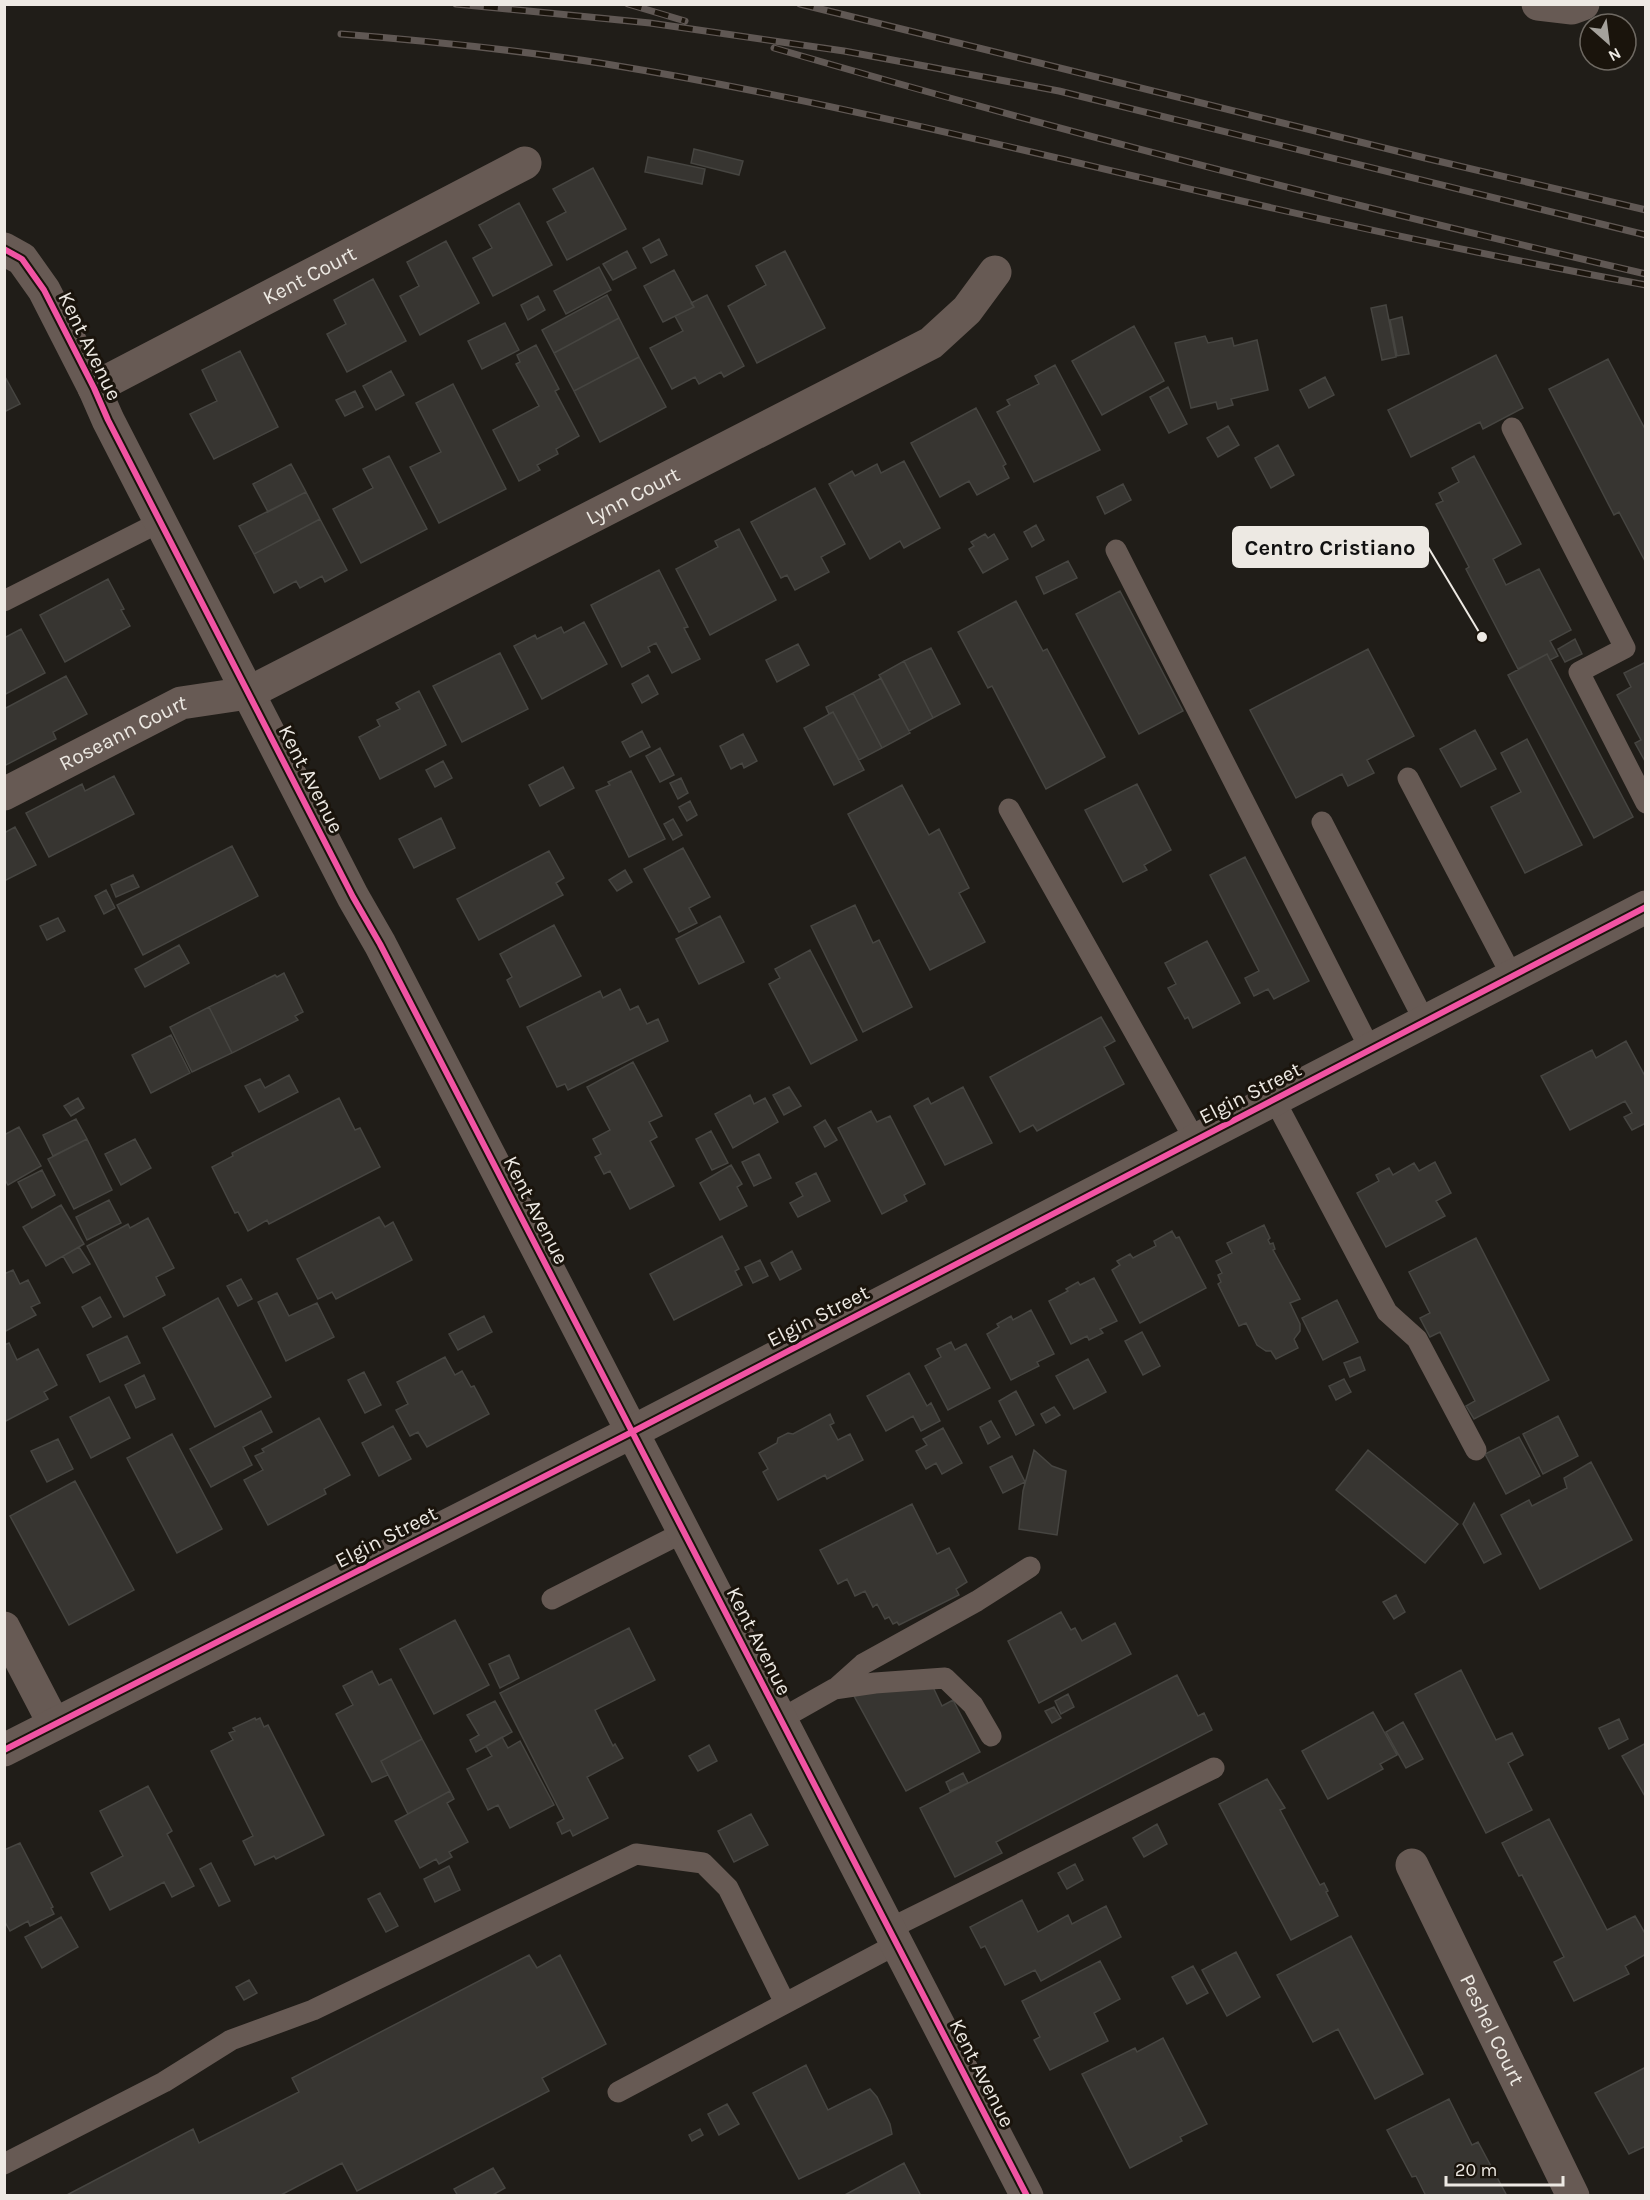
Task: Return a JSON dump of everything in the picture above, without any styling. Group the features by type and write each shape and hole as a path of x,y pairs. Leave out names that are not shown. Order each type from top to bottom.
{"street":[{"path":"1538,4 1572,8 1583,4"},
{"name":"Kent Court","path":"94,388 525,163"},
{"name":"Kent Avenue","path":"4,249 22,260 45,290 108,420 353,897 380,944 1027,2196"},
{"name":"Lynn Court","path":"248,693 931,343 967,310 995,272"},
{"name":"Roseann Court","path":"4,794 181,703 248,693"},
{"name":"Elgin Street","path":"4,1750 632,1432 1646,908"},
{"path":"4,1628 54,1724"},
{"name":"Peshel Court","path":"1412,1865 1573,2196"}],"lane":[{"path":"1512,428 1625,648 1579,672 1646,803"},
{"path":"4,601 160,522"},
{"path":"1116,550 1370,1049"},
{"path":"1408,778 1512,976"},
{"path":"1009,809 1195,1140"},
{"path":"1322,822 1425,1022"},
{"path":"1274,1099 1387,1312 1418,1339 1476,1450"},
{"path":"552,1599 684,1532"},
{"path":"781,1719 834,1689 863,1664 977,1601 1030,1567"},
{"path":"834,1689 875,1683 945,1678 974,1705 991,1736"},
{"path":"618,2092 785,2003 893,1936 1214,1768"},
{"path":"4,2164 164,2082 231,2040 313,2010 636,1854 703,1863 728,1888 785,2003"}],"building":[{"path":"694,149 743,161 739,175 691,163"},
{"path":"648,157 705,169 702,184 645,172"},
{"path":"593,168 626,229 567,260 547,222 566,212 553,189"},
{"path":"519,203 552,265 493,296 473,258 492,248 479,225"},
{"path":"659,239 667,255 651,263 643,248"},
{"path":"446,241 479,303 420,335 400,296 419,286 407,262"},
{"path":"627,251 636,268 613,280 603,264"},
{"path":"785,251 825,328 757,363 728,306 766,285 756,266"},
{"path":"599,267 611,290 566,314 554,291"},
{"path":"674,270 694,307 663,322 644,286"},
{"path":"373,279 406,341 347,372 327,334 346,324 334,300"},
{"path":"607,295 619,318 554,353 542,330"},
{"path":"707,295 744,366 724,377 721,372 699,384 695,377 672,389 650,348 683,331 675,316 694,307 691,303"},
{"path":"538,296 545,310 528,320 521,305"},
{"path":"1386,305 1396,357 1382,360 1371,308"},
{"path":"1402,317 1409,354 1397,356 1390,320"},
{"path":"619,318 639,357 574,391 554,353"},
{"path":"505,323 519,350 482,369 468,341"},
{"path":"1134,326 1164,381 1102,415 1072,361"},
{"path":"1205,336 1208,343 1232,338 1234,346 1257,340 1268,390 1231,399 1233,405 1218,409 1216,402 1191,408 1175,343"},
{"path":"536,345 559,389 555,391 579,436 556,449 558,454 537,465 540,470 519,481 493,430 539,406 516,364 520,362 517,355"},
{"path":"240,351 278,427 214,459 190,414 217,401 202,370"},
{"path":"1496,355 1523,408 1483,429 1480,422 1411,457 1388,410"},
{"path":"639,357 666,407 600,442 574,391"},
{"path":"1608,359 1646,431 1646,563 1619,512 1614,515 1549,389"},
{"path":"1055,365 1100,450 1034,482 997,412 1010,405 1007,400 1039,384 1035,376"},
{"path":"391,371 404,395 376,410 363,386"},
{"path":"4,375 20,404 4,412"},
{"path":"1325,377 1334,395 1309,408 1300,390"},
{"path":"453,384 506,489 439,523 410,467 441,452 416,403"},
{"path":"1168,387 1187,424 1169,433 1150,397"},
{"path":"355,391 363,407 345,416 336,400"},
{"path":"976,408 1006,464 1003,466 1009,478 977,495 969,481 940,497 911,443"},
{"path":"1228,426 1239,445 1218,457 1207,438"},
{"path":"1278,445 1294,475 1271,488 1255,458"},
{"path":"389,456 427,529 361,563 333,509 373,488 363,469"},
{"path":"1474,456 1521,544 1493,559 1506,585 1539,569 1571,630 1550,641 1558,656 1550,660 1547,654 1518,669 1466,569 1469,567 1436,504 1443,501 1439,493 1459,482 1452,468"},
{"path":"904,461 940,528 904,548 900,541 870,559 829,484 852,471 855,476 877,464 881,473"},
{"path":"291,464 306,492 268,512 253,484"},
{"path":"1123,484 1131,500 1105,514 1097,497"},
{"path":"815,488 845,544 821,557 829,572 795,590 787,575 781,578 751,522"},
{"path":"306,492 320,519 254,554 239,526"},
{"path":"320,519 347,570 325,582 322,576 300,588 296,581 274,593 254,554"},
{"path":"1036,525 1044,540 1032,547 1024,532"},
{"path":"739,529 776,600 710,635 676,569 718,547 715,541"},
{"path":"985,534 988,538 994,534 1008,559 983,573 969,549 974,546 971,542"},
{"path":"1068,561 1077,578 1044,594 1036,577"},
{"path":"659,570 688,627 684,628 700,659 672,673 656,643 648,647 650,652 622,667 591,605"},
{"path":"108,579 130,626 65,662 40,615"},
{"path":"1120,591 1183,711 1139,734 1076,614"},
{"path":"1016,601 1043,651 1047,649 1105,757 1046,789 992,686 988,688 958,632"},
{"path":"584,622 607,664 542,699 514,646 535,635 537,639 561,627 564,633"},
{"path":"21,629 45,673 4,695 4,638"},
{"path":"1575,639 1582,654 1565,662 1558,649"},
{"path":"798,644 809,665 777,682 766,660"},
{"path":"931,648 960,704 933,718 904,661"},
{"path":"1368,649 1414,736 1367,760 1374,773 1348,786 1342,774 1296,798 1250,710"},
{"path":"500,653 528,709 462,742 433,686"},
{"path":"1547,654 1633,817 1594,838 1508,675"},
{"path":"904,661 933,718 909,731 879,675"},
{"path":"1646,662 1646,763 1635,743 1641,740 1617,695 1631,687 1624,673"},
{"path":"648,675 658,694 642,703 632,684"},
{"path":"66,676 87,714 53,732 56,739 4,766 4,709"},
{"path":"881,678 910,733 882,748 853,693"},
{"path":"419,691 446,745 380,779 359,737 380,726 377,720 400,709 396,703"},
{"path":"853,693 882,748 859,760 833,712 829,714 826,707"},
{"path":"833,712 864,770 834,785 804,728"},
{"path":"1475,730 1496,769 1461,787 1440,749"},
{"path":"642,731 650,747 630,757 622,742"},
{"path":"743,734 757,761 744,768 742,763 731,769 720,746"},
{"path":"1527,739 1582,845 1525,873 1491,807 1521,792 1501,753"},
{"path":"660,748 674,775 660,782 646,756"},
{"path":"443,761 452,778 435,787 426,770"},
{"path":"563,767 574,788 540,806 529,785"},
{"path":"631,771 665,839 629,857 596,791 610,785 608,782"},
{"path":"114,776 134,814 49,857 26,813 82,784 85,791"},
{"path":"681,778 688,793 678,799 670,783"},
{"path":"1137,784 1171,850 1144,865 1147,870 1123,882 1085,810"},
{"path":"902,785 929,835 939,829 969,888 959,893 985,942 930,970 848,814"},
{"path":"690,801 697,815 687,821 679,807"},
{"path":"441,818 455,848 414,868 399,839"},
{"path":"673,819 682,835 673,840 664,824"},
{"path":"15,827 36,865 4,881 4,833"},
{"path":"232,846 258,896 143,955 117,905"},
{"path":"683,848 710,897 689,908 697,923 679,932 644,869"},
{"path":"549,851 564,878 556,883 563,895 479,940 457,899"},
{"path":"1245,857 1309,981 1274,999 1268,989 1254,996 1245,978 1259,971 1210,875"},
{"path":"625,870 632,882 617,891 609,880"},
{"path":"133,875 139,887 116,897 111,885"},
{"path":"106,890 115,908 104,914 95,896"},
{"path":"855,905 873,943 879,940 912,1007 863,1032 811,926"},
{"path":"720,916 744,962 699,984 676,939"},
{"path":"58,918 65,931 47,940 40,926"},
{"path":"554,925 581,976 520,1007 507,980 512,977 500,954"},
{"path":"1207,941 1240,1003 1193,1028 1188,1017 1185,1019 1168,988 1176,984 1165,963"},
{"path":"179,945 189,963 145,987 135,969"},
{"path":"810,950 857,1040 811,1064 769,984 780,978 775,969"},
{"path":"284,973 303,1012 295,1016 298,1020 232,1053 209,1007 275,975 277,977"},
{"path":"620,989 630,1010 638,1006 647,1024 658,1019 668,1041 568,1090 565,1084 557,1087 527,1027 600,991 603,998"},
{"path":"209,1007 232,1053 192,1072 170,1027"},
{"path":"1101,1017 1115,1041 1104,1047 1124,1084 1037,1131 1033,1125 1020,1132 990,1077"},
{"path":"171,1035 190,1073 151,1093 132,1055"},
{"path":"1626,1041 1646,1078 1646,1123 1632,1130 1624,1117 1632,1113 1625,1101 1570,1130 1541,1076 1592,1050 1596,1058"},
{"path":"633,1062 662,1116 649,1122 657,1137 650,1141 674,1186 630,1209 610,1171 604,1174 595,1157 601,1154 593,1139 610,1130 587,1087"},
{"path":"289,1075 298,1092 259,1112 245,1086 260,1079 265,1088"},
{"path":"789,1087 801,1106 784,1115 773,1095"},
{"path":"963,1087 992,1143 945,1165 914,1106 928,1098 931,1104"},
{"path":"750,1095 754,1104 765,1098 778,1122 733,1148 715,1114"},
{"path":"78,1098 84,1108 71,1116 64,1106"},
{"path":"339,1098 355,1130 360,1128 380,1167 269,1224 267,1220 248,1231 238,1212 235,1213 212,1167 233,1156 232,1153"},
{"path":"871,1111 877,1122 890,1116 925,1184 904,1195 907,1201 882,1214 838,1128"},
{"path":"76,1119 87,1139 53,1156 43,1135"},
{"path":"825,1120 837,1140 825,1147 814,1127"},
{"path":"19,1127 41,1166 8,1185 4,1178 4,1135"},
{"path":"711,1131 728,1163 712,1170 696,1139"},
{"path":"87,1139 112,1190 74,1209 48,1159"},
{"path":"135,1139 151,1168 121,1185 105,1154"},
{"path":"759,1154 771,1178 754,1186 742,1162"},
{"path":"1435,1162 1451,1193 1436,1201 1445,1216 1386,1247 1357,1193 1379,1181 1376,1175 1389,1168 1393,1175 1414,1163 1419,1171"},
{"path":"731,1165 742,1184 737,1187 747,1206 720,1220 700,1183"},
{"path":"42,1170 55,1195 32,1208 18,1182"},
{"path":"816,1173 830,1201 798,1217 790,1203 803,1196 796,1183"},
{"path":"109,1200 121,1223 87,1240 76,1217"},
{"path":"61,1205 84,1244 46,1266 23,1227"},
{"path":"379,1217 385,1227 393,1222 412,1260 336,1299 332,1292 318,1299 297,1259"},
{"path":"148,1218 174,1268 156,1277 165,1295 124,1317 87,1246 128,1224 130,1228"},
{"path":"1264,1225 1270,1238 1268,1240 1270,1244 1273,1243 1275,1249 1273,1250 1300,1299 1290,1303 1300,1324 1300,1331 1294,1339 1298,1348 1276,1359 1271,1351 1266,1351 1257,1345 1246,1323 1239,1326 1218,1284 1221,1282 1218,1275 1222,1273 1216,1261 1232,1253 1227,1243"},
{"path":"1172,1231 1176,1238 1179,1237 1206,1288 1140,1323 1112,1270 1120,1265 1117,1261 1130,1254 1133,1258 1156,1246 1154,1241"},
{"path":"722,1236 739,1269 735,1271 742,1285 674,1320 650,1274"},
{"path":"1476,1238 1549,1380 1474,1419 1466,1406 1475,1401 1440,1332 1430,1337 1420,1318 1430,1313 1409,1272"},
{"path":"79,1247 90,1264 73,1273 63,1256"},
{"path":"792,1251 801,1269 780,1280 771,1263"},
{"path":"760,1260 768,1276 753,1283 745,1267"},
{"path":"13,1270 20,1284 28,1280 40,1303 31,1307 36,1315 4,1332 4,1274"},
{"path":"1094,1278 1117,1321 1100,1329 1103,1333 1089,1340 1087,1336 1071,1344 1049,1301 1068,1291 1066,1289 1078,1282 1080,1285"},
{"path":"241,1279 252,1299 238,1306 227,1286"},
{"path":"277,1293 289,1316 317,1303 334,1337 286,1361 258,1302"},
{"path":"100,1297 111,1317 93,1327 82,1307"},
{"path":"218,1298 271,1397 215,1427 163,1328"},
{"path":"1337,1300 1358,1342 1323,1360 1302,1318"},
{"path":"1031,1310 1054,1354 1037,1362 1039,1366 1011,1380 987,1334 999,1327 997,1324 1011,1316 1013,1320"},
{"path":"484,1316 492,1332 458,1350 449,1334"},
{"path":"1142,1332 1160,1366 1143,1375 1125,1341"},
{"path":"127,1336 140,1363 100,1382 87,1355"},
{"path":"951,1342 955,1350 966,1344 990,1388 948,1410 925,1366 941,1357 937,1349"},
{"path":"9,1343 17,1360 38,1349 57,1385 44,1392 48,1399 4,1422 4,1345"},
{"path":"445,1357 455,1375 462,1371 471,1387 474,1386 489,1414 427,1447 418,1432 410,1436 396,1410 408,1404 397,1382"},
{"path":"1360,1357 1365,1370 1350,1377 1344,1363"},
{"path":"1088,1359 1106,1392 1074,1409 1056,1376"},
{"path":"364,1372 381,1405 365,1413 348,1380"},
{"path":"909,1373 927,1406 931,1403 940,1421 921,1431 913,1416 886,1431 867,1396"},
{"path":"144,1375 155,1399 136,1408 125,1385"},
{"path":"1344,1379 1351,1392 1336,1400 1329,1386"},
{"path":"1016,1391 1034,1425 1016,1435 999,1401"},
{"path":"109,1397 130,1438 91,1458 70,1417"},
{"path":"1054,1407 1060,1415 1046,1423 1041,1414"},
{"path":"261,1411 272,1432 243,1447 252,1465 211,1487 190,1449"},
{"path":"830,1414 834,1423 830,1425 838,1440 850,1434 863,1460 827,1479 825,1475 778,1500 763,1472 768,1469 759,1453 777,1443 778,1438 788,1433 793,1434"},
{"path":"1558,1416 1578,1456 1543,1474 1523,1434"},
{"path":"319,1418 350,1475 324,1489 326,1494 268,1525 244,1480 263,1470 255,1456 264,1452 262,1449"},
{"path":"991,1421 1000,1437 988,1444 980,1427"},
{"path":"393,1426 411,1459 379,1476 362,1443"},
{"path":"943,1428 962,1463 942,1474 936,1463 926,1469 916,1451 927,1445 923,1439"},
{"path":"172,1434 222,1529 177,1553 127,1458"},
{"path":"1519,1437 1540,1476 1506,1494 1485,1454"},
{"path":"58,1439 73,1469 47,1482 31,1451"},
{"path":"1034,1450 1052,1466 1066,1471 1057,1535 1019,1529 1023,1491"},
{"path":"1368,1450 1458,1524 1425,1563 1336,1490"},
{"path":"1012,1456 1025,1482 1003,1493 990,1467"},
{"path":"1591,1462 1632,1540 1540,1589 1501,1515 1529,1500 1532,1506 1567,1488 1564,1478"},
{"path":"75,1481 134,1590 69,1625 10,1516"},
{"path":"1474,1503 1501,1554 1484,1563 1463,1524"},
{"path":"912,1504 937,1554 949,1548 967,1582 956,1589 959,1595 899,1625 897,1622 893,1624 889,1617 885,1619 877,1604 873,1607 865,1591 855,1596 847,1579 838,1584 820,1550"},
{"path":"1396,1595 1405,1612 1394,1619 1383,1602"},
{"path":"1061,1612 1071,1630 1075,1628 1082,1641 1115,1623 1131,1654 1039,1703 1008,1641"},
{"path":"455,1620 489,1685 434,1714 400,1649"},
{"path":"629,1628 655,1680 595,1710 613,1746 615,1744 623,1758 587,1777 608,1818 573,1836 570,1830 562,1834 557,1823 564,1819 500,1693"},
{"path":"509,1655 519,1678 500,1688 489,1664"},
{"path":"1461,1670 1496,1740 1512,1733 1523,1755 1508,1763 1532,1810 1486,1833 1415,1694"},
{"path":"372,1671 379,1685 391,1679 422,1739 381,1761 388,1775 372,1782 336,1714 353,1705 343,1686"},
{"path":"1177,1675 1198,1716 1204,1713 1212,1730 996,1842 1002,1853 955,1877 920,1808"},
{"path":"932,1685 942,1706 953,1700 980,1752 906,1791 853,1694"},
{"path":"1068,1694 1074,1707 1061,1714 1055,1701"},
{"path":"495,1701 512,1732 476,1752 470,1740 479,1735 467,1715"},
{"path":"1054,1707 1061,1718 1052,1723 1045,1711"},
{"path":"1373,1712 1397,1755 1380,1764 1383,1769 1328,1799 1302,1751"},
{"path":"255,1718 256,1720 260,1718 264,1727 268,1725 324,1835 276,1859 274,1856 255,1865 243,1841 253,1836 211,1751 233,1740 229,1733 235,1731 233,1728"},
{"path":"1619,1719 1628,1739 1609,1749 1599,1728"},
{"path":"1403,1722 1423,1759 1406,1768 1386,1732"},
{"path":"502,1737 508,1748 520,1741 554,1805 510,1828 498,1805 488,1810 467,1769 492,1756 486,1746"},
{"path":"422,1739 450,1791 408,1814 381,1761"},
{"path":"1646,1743 1646,1798 1622,1756"},
{"path":"709,1745 717,1761 698,1771 689,1756"},
{"path":"963,1773 968,1783 950,1791 946,1782"},
{"path":"1267,1779 1285,1808 1280,1810 1320,1885 1324,1883 1338,1916 1291,1940 1219,1804"},
{"path":"148,1786 172,1831 167,1834 194,1886 172,1897 164,1882 110,1910 91,1873 123,1856 100,1811"},
{"path":"450,1791 454,1799 447,1803 468,1842 449,1852 452,1857 439,1864 436,1859 420,1868 395,1821"},
{"path":"751,1814 768,1845 734,1862 718,1831"},
{"path":"1549,1819 1607,1930 1635,1916 1646,1935 1646,1954 1625,1966 1629,1974 1574,2001 1554,1962 1564,1957 1522,1875 1519,1876 1502,1843"},
{"path":"1157,1824 1167,1844 1144,1857 1133,1838"},
{"path":"20,1843 53,1907 51,1908 54,1914 30,1926 28,1921 10,1931 4,1920 4,1850"},
{"path":"211,1863 230,1901 219,1906 200,1869"},
{"path":"1075,1864 1083,1880 1067,1889 1058,1873"},
{"path":"449,1866 460,1890 435,1902 424,1879"},
{"path":"380,1893 398,1926 386,1932 368,1899"},
{"path":"1022,1900 1038,1932 1068,1915 1072,1924 1106,1906 1121,1937 1041,1981 1035,1970 1005,1985 985,1946 981,1948 970,1927"},
{"path":"61,1917 78,1947 42,1968 25,1937"},
{"path":"1351,1936 1423,2074 1375,2099 1338,2029 1313,2042 1277,1975"},
{"path":"1236,1952 1260,1997 1227,2016 1202,1970"},
{"path":"529,1955 537,1968 560,1955 606,2044 542,2078 549,2091 357,2191 342,2163 279,2196 65,2196 193,2129 199,2143 299,2092 292,2078"},
{"path":"1100,1961 1120,1999 1094,2013 1108,2041 1050,2070 1034,2040 1040,2037 1022,2001"},
{"path":"1193,1966 1208,1993 1187,2004 1172,1977"},
{"path":"249,1980 257,1993 244,2000 236,1987"},
{"path":"1163,2038 1207,2124 1180,2137 1182,2141 1130,2168 1082,2074 1135,2048 1137,2052"},
{"path":"806,2065 828,2110 870,2089 877,2097 890,2124 892,2134 799,2179 753,2093"},
{"path":"1646,2067 1646,2146 1629,2154 1595,2093"},
{"path":"1449,2099 1472,2145 1478,2142 1507,2196 1426,2196 1416,2176 1412,2177 1387,2130"},
{"path":"727,2104 739,2124 719,2135 708,2114"},
{"path":"700,2129 703,2135 692,2141 689,2135"},
{"path":"904,2163 921,2196 843,2196"},
{"path":"493,2168 505,2188 491,2196 458,2196 454,2189"}],"railway":[{"path":"456,4 650,23 844,51 1059,91 1646,235"},
{"path":"628,4 685,21"},
{"path":"800,4 1646,210"},
{"path":"341,34 540,54 682,77 908,124 1371,230 1646,285"},
{"path":"774,48 1208,167 1646,274"}],"cycle path":[{"path":"4,249 22,259 44,290 108,420 353,897 380,944 1027,2196"},
{"path":"4,1750 632,1432 1646,907"}],"place":[{"name":"Centro Cristiano","path":"1482,637"}]}
